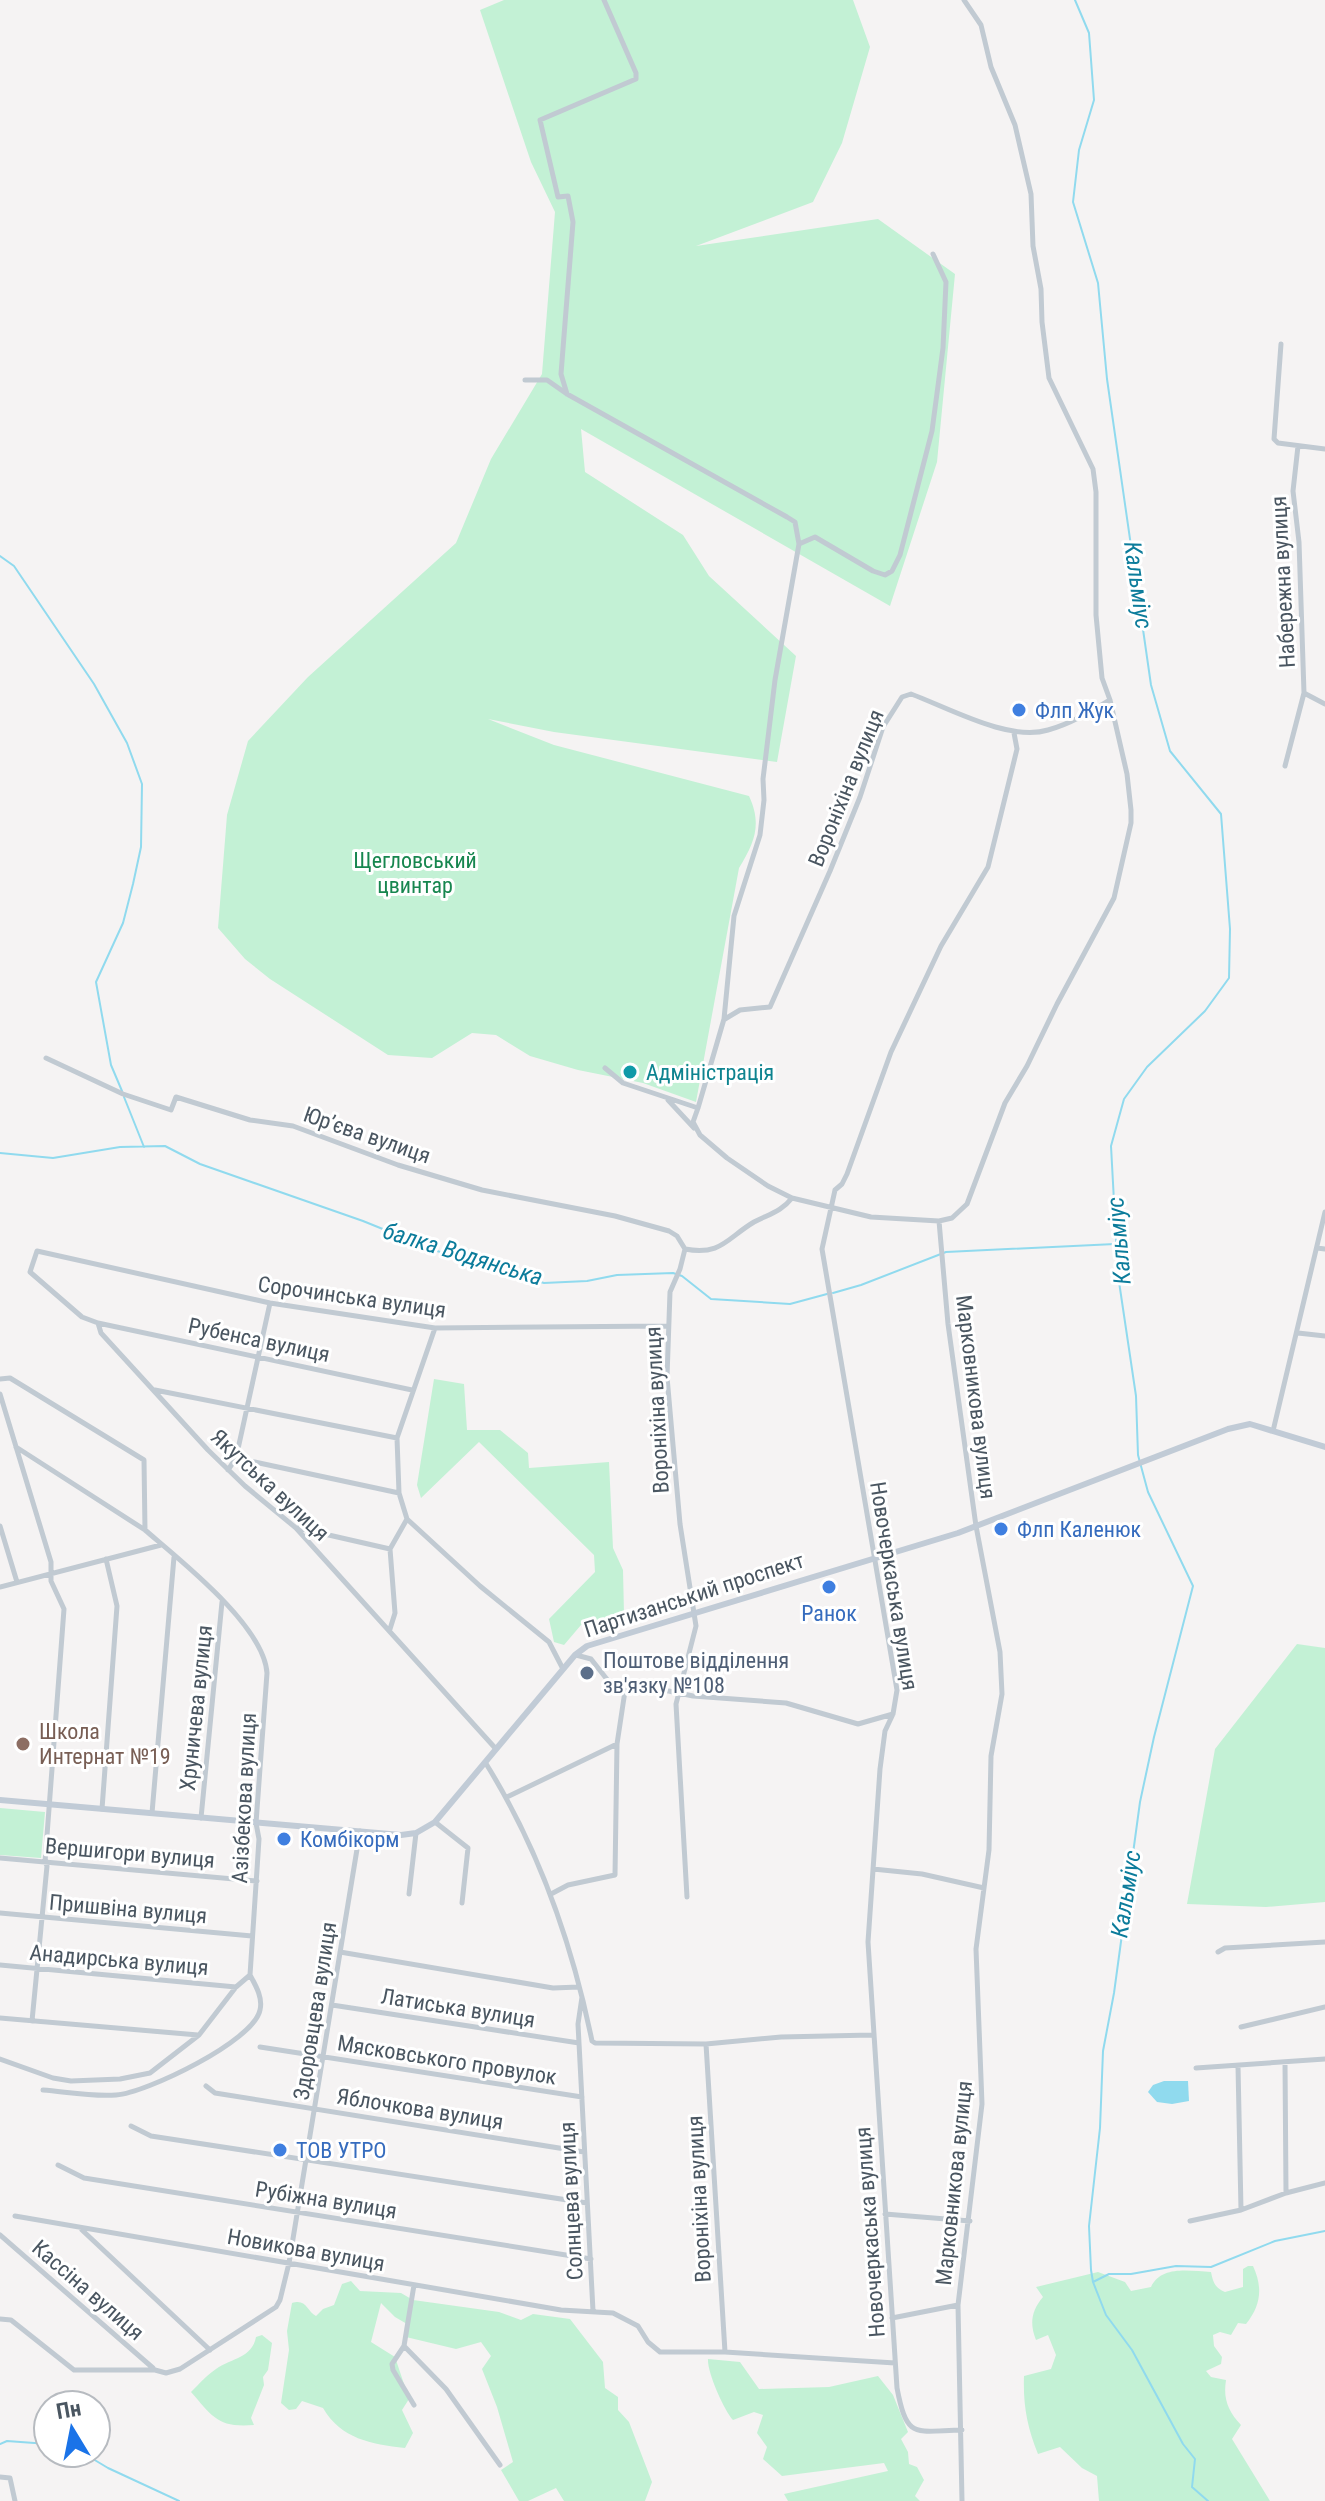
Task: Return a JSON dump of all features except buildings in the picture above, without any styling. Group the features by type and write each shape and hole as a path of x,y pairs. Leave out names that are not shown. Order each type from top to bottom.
{"street":[{"path":"567,394 561,374 573,222 568,196 558,197 540,120 636,79 604,0"},
{"path":"666,1098 700,1135 768,1186 792,1198 871,1217 939,1221 952,1218 967,1204 1005,1103 1114,898 1131,823 1131,810 1127,774 1102,678 1093,469 1049,378 1041,289 1033,246 1031,194 1015,125 991,67 981,25 964,0"},
{"path":"799,544 815,537 885,575 892,571 900,555 932,431 943,348 946,282 933,254"},
{"path":"1281,344 1273,434 1278,443 1325,449"},
{"path":"525,380 547,380 795,522 799,544 775,680 763,779 760,835 734,916 724,1019 693,1122 700,1135"},
{"name":"Набережна вулиця","path":"1298,446 1293,491 1299,542 1304,693 1325,704"},
{"path":"1285,766 1304,693"},
{"name":"Вороніхіна вулиця","path":"724,1019 740,1010 770,1007 836,856 883,727 902,697 911,694 1014,733 1046,731 1080,718 1110,700"},
{"name":"Новочеркаська вулиця","path":"962,2430 915,2431 907,2425 897,2388 868,1942 885,1731 893,1714 897,1690 822,1249 835,1190 847,1174 891,1052 941,946 988,867 1017,749 1014,733"},
{"name":"Юр’єва вулиця","path":"46,1058 123,1094 171,1110 176,1097 250,1120 283,1124 398,1165 482,1190 615,1216 669,1231 677,1236 685,1249"},
{"path":"605,1068 623,1083 698,1108"},
{"path":"685,1249 701,1252 724,1245 751,1224 783,1209 792,1198"},
{"path":"1273,1431 1325,1212"},
{"name":"Марковникова вулиця","path":"939,1221 948,1324 976,1526 1000,1652 1002,1694 991,1756 989,1850 976,1949 982,2104 958,2305 962,2501"},
{"path":"1317,1248 1325,1249"},
{"name":"Вороніхіна вулиця","path":"685,1249 670,1292 667,1377 680,1524 696,1626 676,1704 687,1897"},
{"name":"Сорочинська вулиця","path":"37,1251 270,1303 435,1328 668,1326"},
{"name":"Якутська вулиця","path":"37,1251 30,1272 82,1317 98,1323 101,1333 153,1390 228,1470 296,1528 496,1749"},
{"path":"228,1470 236,1458 270,1303"},
{"name":"Рубенса вулиця","path":"98,1323 412,1390"},
{"path":"435,1328 397,1438 399,1493 407,1519 480,1586 549,1642 563,1669"},
{"path":"1298,1333 1325,1336"},
{"path":"0,1379 10,1378 144,1460 145,1530"},
{"path":"153,1390 397,1438"},
{"path":"0,1394 51,1562 51,1581 64,1609 47,1866 32,2021"},
{"name":"Партизанський проспект","path":"416,1833 435,1822 575,1655 600,1642 976,1526 1228,1429 1250,1424 1325,1447"},
{"name":"Азізбекова вулиця","path":"16,1447 145,1530 242,1620 255,1638 266,1665 250,1975 259,1992 261,2009 255,2022 215,2054 138,2091 115,2095 43,2090"},
{"path":"236,1458 399,1493"},
{"path":"389,1629 395,1613 390,1549 407,1519"},
{"path":"0,1526 17,1582"},
{"path":"296,1528 390,1549"},
{"path":"0,1587 162,1545"},
{"path":"152,1813 174,1557"},
{"path":"102,1809 117,1606 106,1559"},
{"name":"Хруничева вулиця","path":"201,1818 222,1602"},
{"path":"575,1655 591,1659 613,1687 625,1691 649,1687 679,1693 786,1703 858,1724 893,1714"},
{"path":"551,1894 568,1885 615,1875 617,1744 625,1691"},
{"path":"507,1797 617,1744"},
{"name":"Солнцева вулиця","path":"485,1762 507,1797 551,1894 580,1990 578,2024 593,2311"},
{"path":"0,1800 256,1823 416,1833 409,1894"},
{"path":"435,1822 468,1848 462,1903"},
{"name":"Здоровцева вулиця","path":"0,2319 11,2320 74,2370 155,2370 166,2373 180,2369 276,2307 289,2263 360,1831"},
{"name":"Вершигори вулиця","path":"0,1858 257,1881"},
{"path":"873,1869 922,1874 984,1888"},
{"name":"Пришвіна вулиця","path":"0,1913 252,1936"},
{"path":"1218,1952 1225,1948 1325,1942"},
{"path":"340,1952 580,1990 595,2043 706,2044 781,2037 872,2035"},
{"name":"Анадирська вулиця","path":"0,1965 236,1987"},
{"path":"0,2059 53,2078 71,2081 120,2079 150,2073 199,2035 236,1987 250,1975"},
{"name":"Латиська вулиця","path":"332,2005 579,2043"},
{"path":"1241,2027 1325,2007"},
{"path":"0,2018 199,2035"},
{"name":"Вороніхіна вулиця","path":"706,2044 725,2352"},
{"name":"Мясковського провулок","path":"260,2047 582,2097"},
{"path":"1196,2068 1325,2059"},
{"path":"1285,2062 1286,2193"},
{"path":"1238,2066 1241,2210"},
{"name":"Яблочкова вулиця","path":"206,2086 215,2093 584,2152"},
{"path":"131,2126 151,2136 587,2203"},
{"name":"Рубіжна вулиця","path":"58,2165 84,2178 591,2259"},
{"path":"1190,2221 1241,2210 1286,2193 1325,2183"},
{"path":"885,2214 970,2221"},
{"name":"Новикова вулиця","path":"15,2216 561,2310 613,2313 638,2326 648,2342 660,2352 725,2352 895,2363"},
{"path":"81,2229 210,2350"},
{"name":"Кассіна вулиця","path":"0,2235 155,2370"},
{"path":"414,2285 404,2346 392,2364 414,2405"},
{"path":"892,2318 958,2305"},
{"path":"404,2346 446,2389 500,2465"},
{"path":"0,2477 10,2478 15,2501"}],"green space":[{"name":"Щегловський цвинтар","path":"504,0 853,0 870,47 842,143 813,202 696,246 878,219 955,274 937,462 890,606 581,429 585,472 683,535 709,576 796,656 777,762 554,732 488,719 554,745 749,796 755,815 755,833 739,868 696,1102 643,1083 578,1070 530,1056 496,1035 472,1033 432,1058 388,1055 270,979 245,959 218,928 227,815 248,741 308,677 456,543 491,459 542,374 555,212 531,162 480,10"},
{"path":"434,1379 464,1384 467,1430 500,1430 528,1453 529,1468 609,1462 613,1548 623,1570 624,1614 613,1621 581,1625 564,1645 554,1642 549,1619 595,1572 594,1555 479,1442 421,1498 417,1485"},
{"path":"1297,1644 1325,1648 1325,1902 1266,1907 1187,1904 1215,1749"},
{"path":"0,1808 45,1812 41,1858 0,1855"},
{"path":"1253,2266 1258,2281 1259,2296 1255,2310 1246,2324 1238,2323 1231,2335 1220,2332 1213,2335 1214,2346 1222,2357 1221,2364 1206,2371 1211,2377 1226,2380 1228,2404 1241,2425 1232,2439 1270,2501 1099,2501 1097,2476 1082,2468 1060,2447 1038,2454 1026,2416 1024,2376 1051,2369 1056,2355 1048,2335 1036,2340 1034,2334 1033,2317 1043,2297 1036,2287 1098,2272 1125,2282 1131,2291 1151,2287 1169,2272 1185,2271 1211,2272 1215,2284 1225,2292 1243,2287 1243,2269"},
{"path":"351,2281 360,2291 401,2293 413,2300 499,2312 521,2320 533,2314 570,2319 603,2362 605,2388 618,2397 618,2410 629,2422 652,2482 645,2501 564,2501 556,2488 528,2501 519,2501 501,2470 513,2462 482,2369 491,2356 481,2342 456,2349 406,2337 407,2324 381,2303 371,2342 395,2357 409,2399 402,2410 413,2433 405,2448 358,2438 339,2427 323,2408 302,2401 296,2409 289,2410 281,2403 292,2303 300,2302 316,2316 334,2305 342,2284"},
{"path":"262,2335 272,2343 268,2370 263,2377 264,2385 251,2418 254,2425 232,2425 217,2419 191,2392 216,2369 246,2353 256,2337"},
{"path":"708,2359 740,2362 759,2389 829,2387 878,2376 893,2395 908,2432 901,2439 908,2452 909,2464 917,2467 924,2480 915,2496 920,2501 788,2501 784,2494 888,2471 884,2463 782,2476 763,2459 767,2447 757,2433 763,2415 754,2412 733,2420 717,2391"}],"water":[{"path":"1164,2081 1188,2081 1189,2101 1172,2104 1157,2102 1148,2092 1153,2085"}],"waterway":[{"name":"балка Водянська","path":"1075,0 1089,33 1094,100 1079,150 1073,202 1098,283 1107,379 1151,685 1170,751 1221,814 1230,929 1229,978 1205,1011 1147,1067 1124,1099 1111,1146 1118,1275 1136,1396 1138,1455 1148,1492 1193,1586 1140,1802 1103,2051 1100,2128 1089,2226 1093,2282 1106,2315 1132,2350 1183,2444 1195,2459 1192,2487 1208,2501"},
{"path":"0,556 14,566 94,684 127,743 142,784 141,847 133,884 123,923 96,982 111,1065 122,1091"},
{"path":"124,1097 144,1147"},
{"name":"балка Водянська","path":"0,1153 53,1158 120,1147 165,1146 200,1164 363,1221 437,1251 544,1283 673,1273 682,1276 711,1299 790,1304 827,1294"},
{"name":"балка Водянська","path":"833,1293 946,1252 1115,1244"},
{"path":"1093,2282 1109,2274 1131,2274 1176,2266 1211,2267 1275,2241 1325,2231"},
{"path":"0,2444 7,2441 32,2443"},
{"path":"110,2469 179,2501"}],"place":[{"name":"Флп Жук","path":"1019,710"},
{"name":"Адміністрація","path":"630,1072"},
{"name":"Флп Каленюк","path":"1001,1529"},
{"name":"Ранок","path":"829,1587"},
{"name":"Поштове відділення зв'язку №108","path":"587,1673"},
{"name":"Школа Интернат №19","path":"23,1744"},
{"name":"Комбікорм","path":"284,1839"},
{"name":"ТОВ УТРО","path":"280,2150"}],"water label":[{"name":"Кальміус","path":"1138,585"},
{"name":"Кальміус","path":"1119,1241"},
{"name":"Кальміус","path":"1126,1894"}]}
